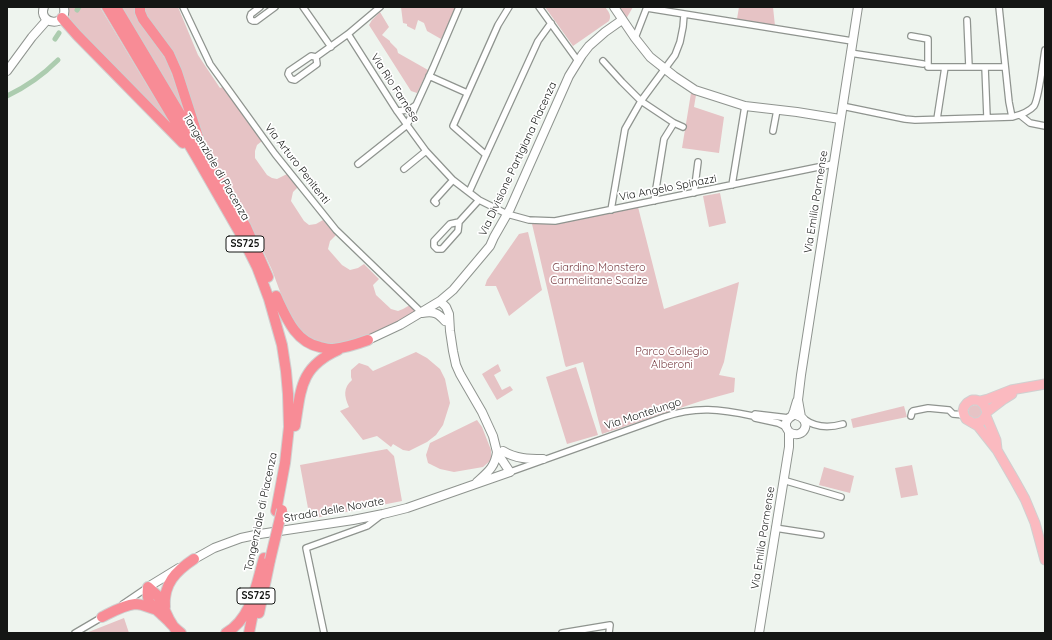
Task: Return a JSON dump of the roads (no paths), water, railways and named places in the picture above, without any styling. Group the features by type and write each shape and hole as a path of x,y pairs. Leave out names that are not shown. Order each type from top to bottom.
{"highway":[{"name":"Tangenziale di Piacenza","path":"107,7 246,227 276,296 289,343 295,393 292,463 249,633"},
{"name":"Tangenziale di Piacenza","path":"116,7 200,156 257,267 270,299 282,346 288,394 288,427 279,511"},
{"path":"140,7 140,12 143,19 169,54 177,72 200,156"},
{"path":"62,18 167,126 200,156"},
{"path":"276,296 287,320 296,333 307,342 330,349 341,348"},
{"path":"294,426 306,376 315,363 326,355 341,348 368,340"},
{"path":"166,611 166,590 172,577 194,559"},
{"path":"226,633 244,617 251,604 267,559"},
{"name":"Tangenziale di Piacenza","path":"255,633 267,559"},
{"path":"148,587 147,596 149,602 178,631"},
{"path":"148,587 158,596 178,631"},
{"path":"102,617 134,604 154,608"}],"main road":[{"path":"1045,384 1004,392 980,401 974,400 967,403 964,407 964,415 969,421 978,426 997,450 1015,481 1030,511 1045,560"},
{"path":"973,423 981,422 987,414 1018,389"},
{"path":"980,401 986,408 996,440 997,450"}],"street":[{"path":"44,7 44,16 47,20 52,22 58,22 62,18 65,12 64,7"},
{"name":"Via Arturo Penitenti","path":"183,7 210,64 275,154 336,230 422,313"},
{"path":"260,7 251,14 251,20 256,21 275,7"},
{"path":"303,7 331,47"},
{"path":"316,57 317,64 295,80 291,79 288,74 289,71 311,56 316,57 331,47 380,7"},
{"path":"358,164 407,125 459,7"},
{"path":"486,155 453,126 498,25 509,7"},
{"path":"539,7 578,61"},
{"path":"614,7 650,57 683,83 696,90 745,106 840,119"},
{"name":"Via Emilia Parmense","path":"789,447 792,446 804,429 805,424 798,400 800,375 858,7"},
{"path":"999,7 1008,102 1012,117"},
{"path":"635,38 647,8 852,41"},
{"path":"611,210 625,129 641,101 675,55 680,42 684,15"},
{"path":"7,71 32,37 47,20"},
{"name":"Via Divisione Partigiana Piacenza","path":"368,340 400,325 440,301 453,290 490,246 507,214 569,76 578,61 594,41 622,20"},
{"path":"967,20 969,67"},
{"path":"469,192 538,41 551,24"},
{"name":"Via Rio Farnese","path":"348,34 396,111 426,151 453,180 479,200 507,214"},
{"path":"911,36 928,39 928,67 1005,67"},
{"path":"842,106 915,120 1012,117 1020,115 1035,105 1042,87 1045,50"},
{"path":"850,53 923,64"},
{"path":"603,61 641,101 674,123 683,127"},
{"path":"937,119 945,66"},
{"path":"985,67 988,117"},
{"path":"429,76 467,93"},
{"path":"396,111 409,110 416,105"},
{"path":"732,185 745,106"},
{"path":"773,131 777,110"},
{"path":"1020,115 1030,123 1045,126"},
{"path":"654,201 664,139 674,123"},
{"path":"404,169 426,151"},
{"path":"694,193 698,162"},
{"name":"Via Angelo Spinazzi","path":"507,214 529,220 555,220 611,210 833,164"},
{"path":"436,203 434,201 453,180"},
{"path":"459,222 458,231 442,248 437,249 434,246 434,240 450,224 459,222 479,200"},
{"path":"447,318 453,290"},
{"path":"440,301 441,309 447,318 456,365 482,412 500,451 502,460 510,472"},
{"path":"422,313 430,312 447,318"},
{"name":"Via Emilia Parmense","path":"758,633 789,447 786,422 798,400"},
{"path":"911,416 913,410 928,408 949,410 953,414 964,415"},
{"name":"Via Montelungo","path":"543,459 686,410 708,409 753,416 754,418 778,423 788,430"},
{"name":"Via Montelungo","path":"753,416 755,414 790,417"},
{"path":"790,417 796,415 817,426 834,427 843,424"},
{"path":"788,430 794,434 801,433 817,426"},
{"path":"500,451 523,459 543,459"},
{"path":"473,485 490,470 500,451"},
{"name":"Strada delle Novate","path":"75,633 166,575 214,548 241,538 260,534 353,520 406,508 543,459"},
{"path":"783,480 841,497"},
{"path":"324,633 306,548 367,526 383,514"},
{"path":"775,528 821,535"},
{"path":"562,633 610,625 609,633"}],"waterway":[{"path":"55,39 59,33"},
{"path":"7,96 34,80 58,60"}],"park label":[{"name":"Giardino Monstero Carmelitane Scalze","path":"599,274"},
{"name":"Parco Collegio Alberoni","path":"672,358"}]}
